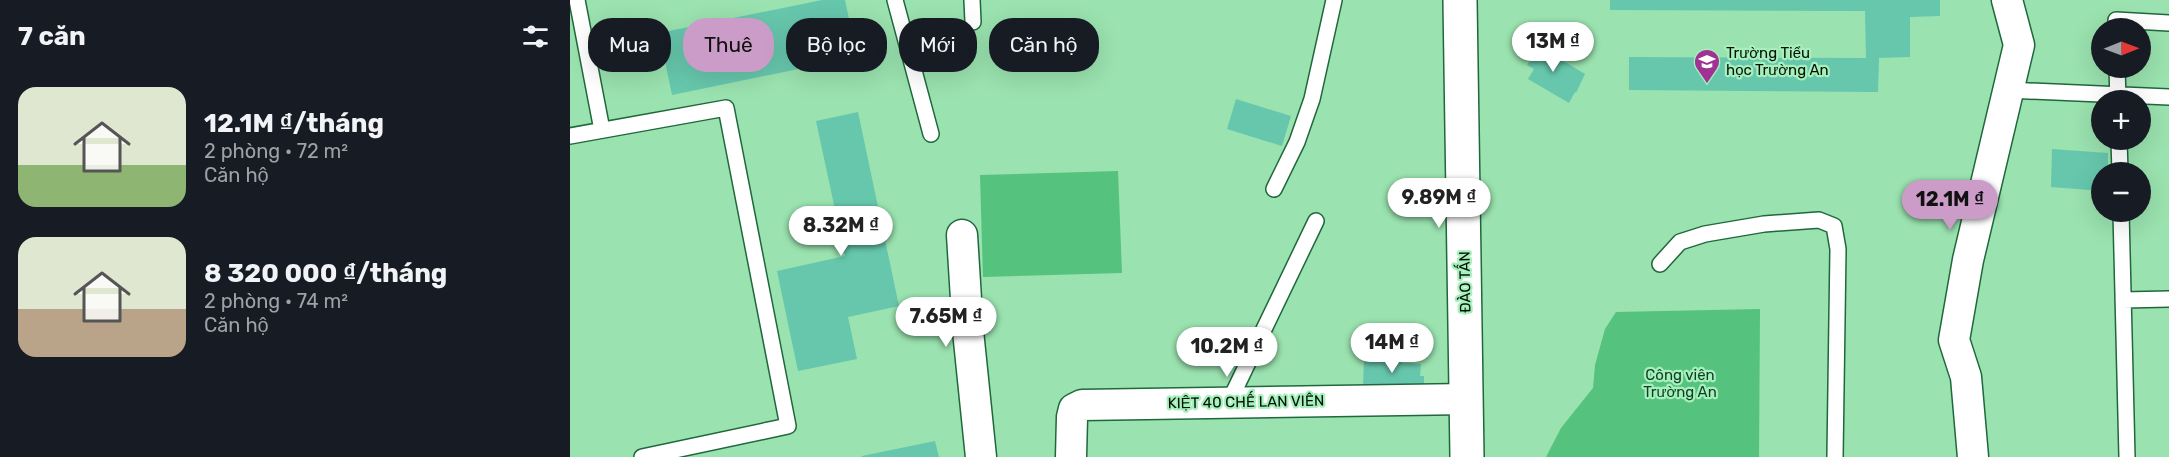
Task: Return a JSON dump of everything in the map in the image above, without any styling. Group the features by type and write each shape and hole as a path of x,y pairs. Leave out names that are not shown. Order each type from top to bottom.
{"street":[{"name":"ĐÀO TẤN","path":"1460,0 1467,457"},
{"path":"1972,457 1966,377 1954,340 1968,260 2019,45 2007,0"},
{"path":"962,235 968,331 981,457"},
{"name":"KIỆT 40 CHẾ LAN VIÊN","path":"1071,457 1072,417 1074,409 1082,405 1467,399"}],"lane":[{"path":"577,0 602,130"},
{"path":"895,0 931,134"},
{"path":"972,0 973,18"},
{"path":"1274,189 1297,142 1312,99 1334,0"},
{"path":"2151,22 2169,23"},
{"path":"2007,90 2091,96"},
{"path":"2151,97 2169,97"},
{"path":"570,136 726,108 788,426 642,457"},
{"path":"1660,264 1680,242 1705,234 1764,224 1819,220 1834,226 1838,249 1835,457"},
{"path":"1229,402 1316,221"},
{"path":"2121,222 2127,457"},
{"path":"2123,300 2169,299"}],"green space":[{"path":"1118,171 1122,273 983,277 980,175"},
{"name":"Công viên Trường An","path":"1760,309 1759,457 1546,457 1561,428 1593,388 1595,365 1605,329 1616,312"}],"building":[{"path":"822,0 845,0 849,18 786,18 786,72 672,95 667,72 671,72 671,31 683,28 683,72 774,72 774,18 733,18"},
{"path":"1610,0 1940,0 1940,16 1910,17 1910,57 1879,58 1878,92 1629,90 1629,57 1866,58 1865,11 1610,10"},
{"path":"1532,42 1585,74 1569,103 1528,79 1534,69 1527,65 1530,60 1523,57"},
{"path":"1236,99 1291,116 1282,146 1227,129"},
{"path":"858,112 899,306 848,317 857,359 798,371 777,271 845,256 816,121"},
{"path":"2052,149 2108,153 2108,162 2091,162 2091,190 2051,187"},
{"path":"1364,357 1402,359 1402,363 1421,364 1420,376 1424,376 1424,389 1363,387"},
{"path":"935,441 939,457 862,457 862,456"}],"place":[{"name":"Trường Tiểu học Trường An","path":"1707,85"}]}
